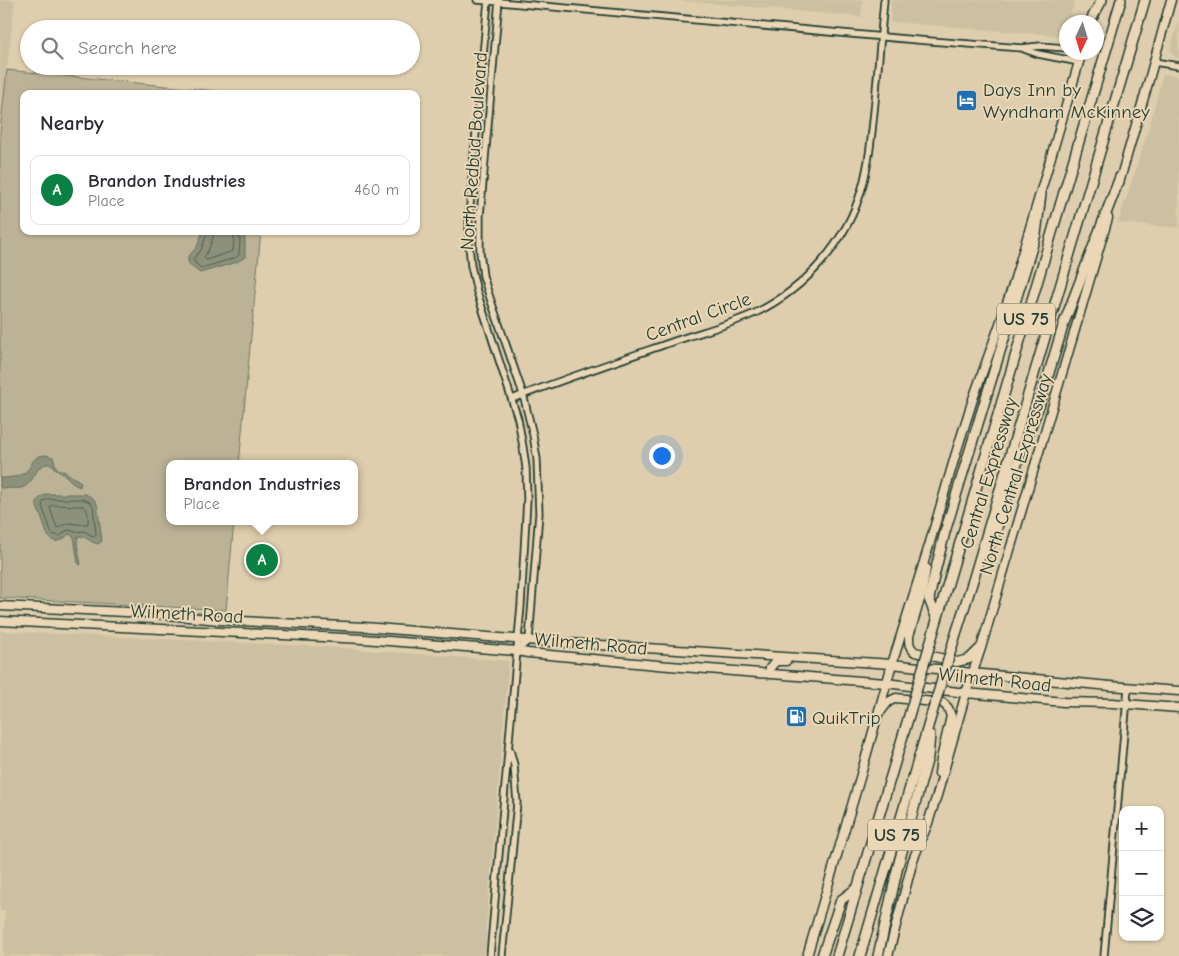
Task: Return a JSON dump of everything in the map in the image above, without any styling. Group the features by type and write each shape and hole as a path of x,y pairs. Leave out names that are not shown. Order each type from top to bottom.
{"highway":[{"path":"1094,15 1102,0"},
{"name":"Central Expressway","path":"837,956 1121,0"},
{"name":"Central Expressway","path":"860,956 1145,0"},
{"path":"974,577 995,534 1022,448 1039,406 1064,323 1120,177"},
{"path":"937,620 929,599 945,532 1036,234 1040,194"},
{"path":"878,956 898,866 928,757 932,713"},
{"path":"822,956 841,900 857,888"}],"main road":[{"path":"1094,15 1098,0"},
{"name":"North Central Expressway","path":"888,956 913,860 938,792 1171,0"},
{"path":"807,956 886,683 973,399 1002,318 1079,62"},
{"path":"928,549 922,593 909,636 910,648 915,652 957,662 969,659 980,648"},
{"name":"Wilmeth Road","path":"0,606 147,612 247,621 892,664 972,674 1179,691"},
{"name":"Wilmeth Road","path":"0,620 363,639 517,651 528,654 657,666 886,683 1064,702 1179,708"},
{"path":"246,633 247,621"},
{"path":"657,666 659,649"},
{"path":"769,674 770,668 776,662 826,664 847,662"},
{"path":"878,715 888,702 896,698 943,703 948,708 952,716 941,758 938,792"}],"street":[{"path":"477,0 881,37 1022,48 1040,46 1059,47"},
{"name":"Central Circle","path":"512,399 671,342 738,321 787,294 819,265 845,230 862,188 868,159 884,0"},
{"name":"North Redbud Boulevard","path":"488,1 469,218 471,259 477,292 518,418 527,487 522,605 490,956"},
{"name":"North Redbud Boulevard","path":"499,1 480,216 481,258 489,295 523,394 537,458 539,499 529,640"},
{"path":"1022,48 1038,54 1079,62"},
{"path":"1154,62 1179,66"},
{"path":"477,120 488,122"},
{"path":"471,259 481,258"},
{"path":"517,651 529,640"},
{"path":"1104,956 1128,688"},
{"name":"North Redbud Boulevard","path":"502,956 517,803 514,765 509,746"}],"shaded area":[{"path":"0,0 15,0 0,132"},
{"path":"672,0 863,0 861,17"},
{"path":"891,0 1075,0 1071,15 1059,15 1059,36 890,22"},
{"path":"1179,20 1179,58 1175,58 1170,50"},
{"path":"7,70 20,71 20,75 57,75 206,90 20,90 20,235 261,235 239,460 166,460 166,525 234,525 226,610 0,598 0,132"},
{"path":"1163,74 1179,76 1179,228 1118,223 1148,131"},
{"path":"0,631 328,647 509,661 484,956 3,956 5,912 0,911"}],"water":[{"path":"202,235 244,235 245,257 237,262 200,273 188,262 188,257 197,247"},
{"path":"45,455 53,457 58,469 81,482 80,487 55,469 53,465 47,464 40,467 32,480 24,487 7,489 0,487 0,478 22,474 34,459"},
{"path":"46,494 85,494 93,498 97,504 102,541 98,544 78,536 77,543 81,565 78,563 74,537 69,534 63,539 54,541 45,529 37,502 38,499"}],"place":[{"name":"Days Inn by Wyndham McKinney","path":"967,100"},
{"name":"Brandon Industries","path":"262,560"},
{"name":"QuikTrip","path":"796,717"}]}
